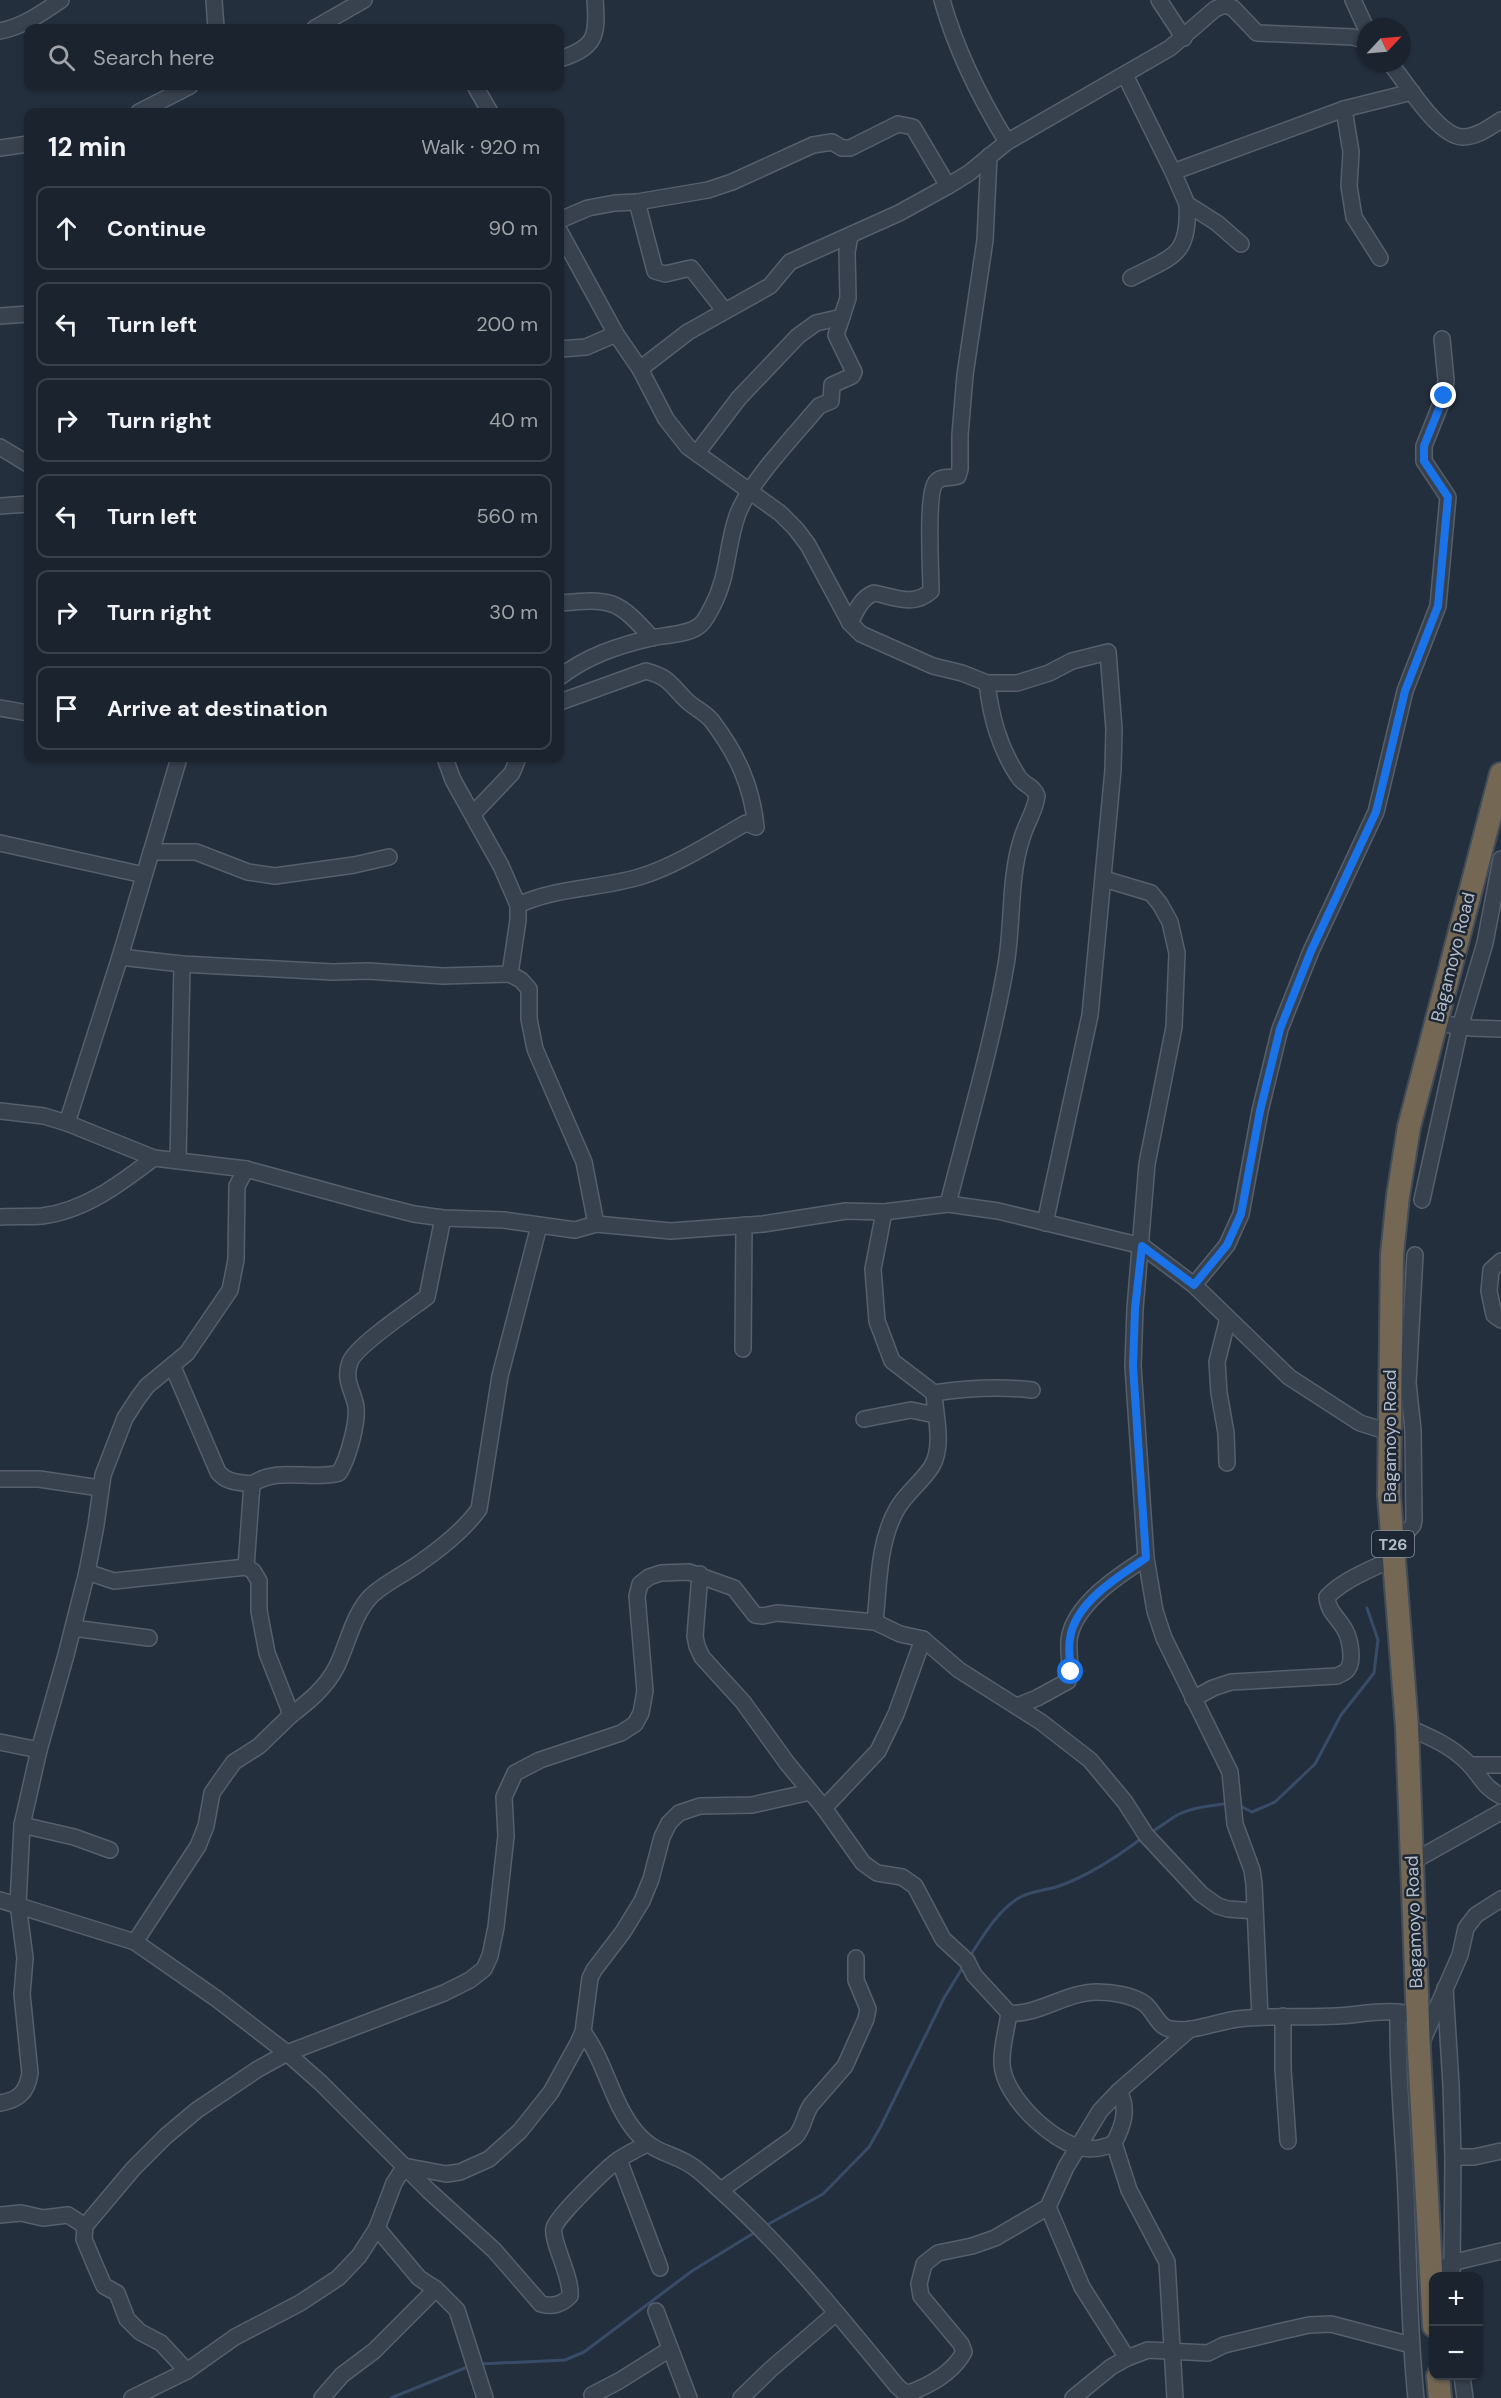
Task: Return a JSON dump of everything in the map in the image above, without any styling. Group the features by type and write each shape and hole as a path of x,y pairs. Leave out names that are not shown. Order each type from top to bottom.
{"highway":[{"name":"Bagamoyo Road","path":"1430,2272 1419,2051 1408,2015 1412,1862 1407,1727 1389,1495 1389,1432 1399,1384 1392,1255 1398,1196 1409,1127 1499,787"},
{"path":"1438,2380 1440,2398"}],"street":[{"path":"0,31 10,29 41,14 61,0"},
{"path":"214,0 216,24"},
{"path":"322,24 364,0"},
{"path":"564,57 591,43 597,32 595,0"},
{"path":"942,0 948,21 981,96 1007,142"},
{"path":"1159,0 1184,38"},
{"path":"1353,0 1361,18"},
{"path":"640,369 688,332 770,286 790,262 899,213 948,186 1007,142 1125,75 1184,38 1215,9 1225,5 1233,8 1257,33 1344,36 1357,39"},
{"path":"1397,72 1447,133 1463,137 1479,133 1501,120"},
{"path":"1125,75 1187,204 1188,225 1185,241 1178,252 1131,278"},
{"path":"147,108 182,90"},
{"path":"477,90 488,108"},
{"path":"1173,171 1344,109 1412,92"},
{"path":"1344,109 1351,152 1350,186 1354,217 1380,258"},
{"path":"564,218 588,208 708,190 732,182 813,146 832,142 842,148 850,148 898,124 913,128 948,186"},
{"path":"0,148 24,145"},
{"path":"850,623 863,599 868,595 874,593 913,601 922,599 931,591 932,489 936,481 943,477 958,476 960,469 960,435 965,375 985,240 989,156"},
{"path":"637,202 655,271 665,273 691,268 724,310"},
{"path":"1187,204 1217,223 1241,244"},
{"path":"564,674 601,652 652,638 690,631 704,622 721,590 736,521 749,491 819,406 831,401 832,385 852,376 853,369 836,335 848,298 847,252 850,236"},
{"path":"564,239 616,334 640,369 666,419 688,447 749,491 796,529 808,545 850,623 861,634 933,666 962,673 987,683 1017,683 1029,680 1072,661 1108,652 1114,729 1113,770 1090,1016 1045,1223"},
{"path":"0,316 24,314"},
{"path":"697,453 739,398 798,336 816,323 842,317"},
{"path":"564,350 586,347 616,334"},
{"path":"1194,1285 1227,1245 1241,1214 1260,1111 1280,1029 1311,951 1376,812 1405,691 1438,606 1448,497 1424,461 1424,446 1444,396 1446,380 1442,339"},
{"path":"0,447 24,462"},
{"path":"0,506 24,504"},
{"path":"564,603 603,600 613,603 625,610 652,638"},
{"path":"518,905 547,894 615,883 655,872 746,823 756,827 754,802 742,767 711,720 659,674 646,671 564,701"},
{"path":"948,1204 1001,991 1022,838 1030,821 1037,796 1033,788 1019,778 1004,750 996,731 987,683"},
{"path":"0,708 24,712"},
{"path":"67,1122 120,957 178,762"},
{"path":"446,762 453,780 512,887 518,905 518,929 510,974"},
{"path":"473,814 512,773 516,762"},
{"path":"0,843 144,875"},
{"path":"151,852 196,852 248,872 275,876 342,867 389,857"},
{"path":"1422,1200 1460,1027 1485,943 1501,859"},
{"path":"1104,879 1151,893 1170,922 1177,954 1174,1027 1147,1164 1135,1309 1133,1366 1146,1558 1155,1611 1164,1638 1230,1772 1235,1824 1252,1870 1260,2017"},
{"path":"120,957 182,964 443,976 510,974 521,980 529,989 529,1019 535,1049 584,1162 596,1224"},
{"path":"178,1161 182,964"},
{"path":"1437,1023 1460,1027 1501,1029"},
{"path":"0,1111 44,1116 67,1122 154,1158 246,1168 367,1202 443,1218 504,1220 576,1230 596,1224 671,1231 809,1218 846,1211 884,1212 948,1204 998,1211 1142,1246 1194,1285 1289,1377 1360,1423 1389,1432"},
{"path":"0,1217 44,1216 76,1208 116,1186 154,1158"},
{"path":"0,2103 20,2097 28,2086 30,2073 22,1994 25,1958 18,1904 22,1825 39,1750 87,1572 100,1488 107,1460 125,1418 147,1386 188,1353 230,1290 236,1260 237,1186 246,1168"},
{"path":"884,1212 873,1269 877,1321 892,1362 934,1393 971,1388 1005,1387 1032,1390"},
{"path":"173,1367 218,1472 223,1478 252,1484 261,1478 273,1475 339,1473 345,1464 357,1417 355,1402 346,1379 350,1362 357,1351 427,1297 443,1218"},
{"path":"743,1348 744,1225"},
{"path":"135,1942 198,1846 206,1826 212,1793 234,1762 259,1746 290,1716 321,1691 336,1668 361,1608 371,1596 422,1562 472,1520 479,1509 500,1376 539,1226"},
{"path":"1193,1699 1213,1688 1231,1682 1337,1676 1346,1671 1349,1666 1348,1638 1345,1630 1328,1608 1327,1597 1333,1590 1393,1553 1413,1525 1414,1520 1413,1430 1399,1384 1415,1254"},
{"path":"1501,1261 1491,1270 1489,1292 1494,1315 1501,1320"},
{"path":"1227,1463 1226,1433 1217,1362 1228,1318"},
{"path":"875,1622 881,1562 888,1532 897,1509 932,1466 937,1455 934,1393"},
{"path":"864,1419 911,1410 935,1415"},
{"path":"0,1479 39,1479 100,1488"},
{"path":"246,1567 252,1484"},
{"path":"1017,1706 1068,1682 1071,1672 1069,1640 1077,1621 1099,1591 1146,1558"},
{"path":"87,1572 114,1581 246,1567 260,1581 259,1611 267,1653 290,1716"},
{"path":"188,2371 161,2343 140,2332 127,2319 117,2293 104,2286 84,2239 85,2226 133,2169 166,2136 206,2104 258,2069 287,2053 444,1993 470,1980 484,1969 490,1956 496,1927 506,1836 504,1797 515,1773 540,1760 621,1734 635,1724 641,1713 645,1691 637,1596 640,1584 649,1577 661,1573 700,1574 734,1588 755,1615 777,1613 875,1622 900,1634 923,1639 959,1670 1041,1722 1090,1760 1125,1802 1146,1835 1201,1894 1218,1906 1255,1911"},
{"path":"700,1574 695,1636 696,1646 702,1657 743,1702 863,1863 877,1873 902,1877 915,1886 943,1939 967,1961 974,1975 1009,2013 1019,2014 1072,1995 1099,1992 1115,1994 1143,2003 1165,2027 1190,2029 1260,2017 1408,2015 1397,2067 1411,2345 1416,2398"},
{"path":"73,1628 149,1638"},
{"path":"824,1808 878,1751 896,1714 923,1639"},
{"path":"1407,1727 1449,1745 1470,1765 1485,1786 1501,1796"},
{"path":"0,1742 39,1750"},
{"path":"1470,1765 1501,1766"},
{"path":"132,2398 188,2371 235,2337 300,2302 338,2278 359,2256 377,2228 394,2183 405,2168 414,2167 446,2174 473,2168 496,2153 525,2124 551,2092 583,2032 590,1978 642,1901 669,1822 679,1813 690,1808 752,1805 810,1792"},
{"path":"1412,1862 1501,1812"},
{"path":"22,1825 74,1836 110,1850"},
{"path":"1419,2051 1463,1947 1466,1928 1470,1921 1501,1899"},
{"path":"0,1900 135,1942 174,1968 287,2053 366,2127 405,2168 494,2250 541,2304 551,2307 566,2301 571,2291 554,2228 581,2196 619,2160 647,2144"},
{"path":"721,2190 801,2131 806,2113 850,2059 862,2033 868,2009 856,1980 856,1958"},
{"path":"1445,1988 1453,2157 1454,2212 1451,2270 1501,2251"},
{"path":"1009,2013 1002,2065 1006,2079 1026,2112 1045,2127 1079,2147 1098,2148 1114,2143"},
{"path":"1283,2016 1283,2069 1288,2141"},
{"path":"583,2032 601,2060 620,2110 647,2144 656,2151 688,2163 721,2190 794,2262 909,2396 932,2383 958,2362 964,2352 961,2344 921,2296 919,2284 924,2264 938,2253 972,2247 995,2238 1048,2207 1066,2167 1100,2111 1119,2091 1190,2029"},
{"path":"1119,2091 1123,2098 1125,2113 1123,2125 1114,2143 1132,2198 1167,2262 1175,2398"},
{"path":"1453,2157 1474,2157 1501,2151"},
{"path":"619,2160 660,2268"},
{"path":"1048,2207 1082,2287 1127,2358"},
{"path":"0,2215 21,2213 43,2218 68,2215 85,2226"},
{"path":"377,2228 419,2278 436,2289 457,2310 484,2398"},
{"path":"322,2398 342,2375 374,2351 436,2289"},
{"path":"656,2310 689,2398"},
{"path":"741,2398 836,2313"},
{"path":"1073,2398 1083,2388 1127,2358 1148,2350 1208,2353 1224,2345 1268,2334 1309,2325 1331,2324 1411,2345"},
{"path":"592,2396 670,2349"},
{"path":"1463,2380 1465,2398"}],"waterway":[{"path":"1238,1805 1252,1812 1275,1802 1315,1764 1341,1715 1374,1673 1378,1640 1367,1608"},
{"path":"1150,1833 1187,1811 1230,1803"},
{"path":"970,1956 997,1917 1017,1899 1083,1876 1142,1838"},
{"path":"765,2226 823,2194 869,2147 944,1998 963,1967"},
{"path":"480,2364 565,2360 584,2352 692,2271 757,2231"},
{"path":"391,2398 470,2366"}],"route":[{"path":"1071,1672 1069,1640 1072,1630 1090,1601 1121,1574 1146,1558 1133,1366 1135,1309 1142,1246 1194,1285 1227,1245 1241,1214 1260,1111 1280,1029 1311,951 1376,812 1405,691 1438,606 1448,497 1424,461 1424,446 1444,396"}]}
